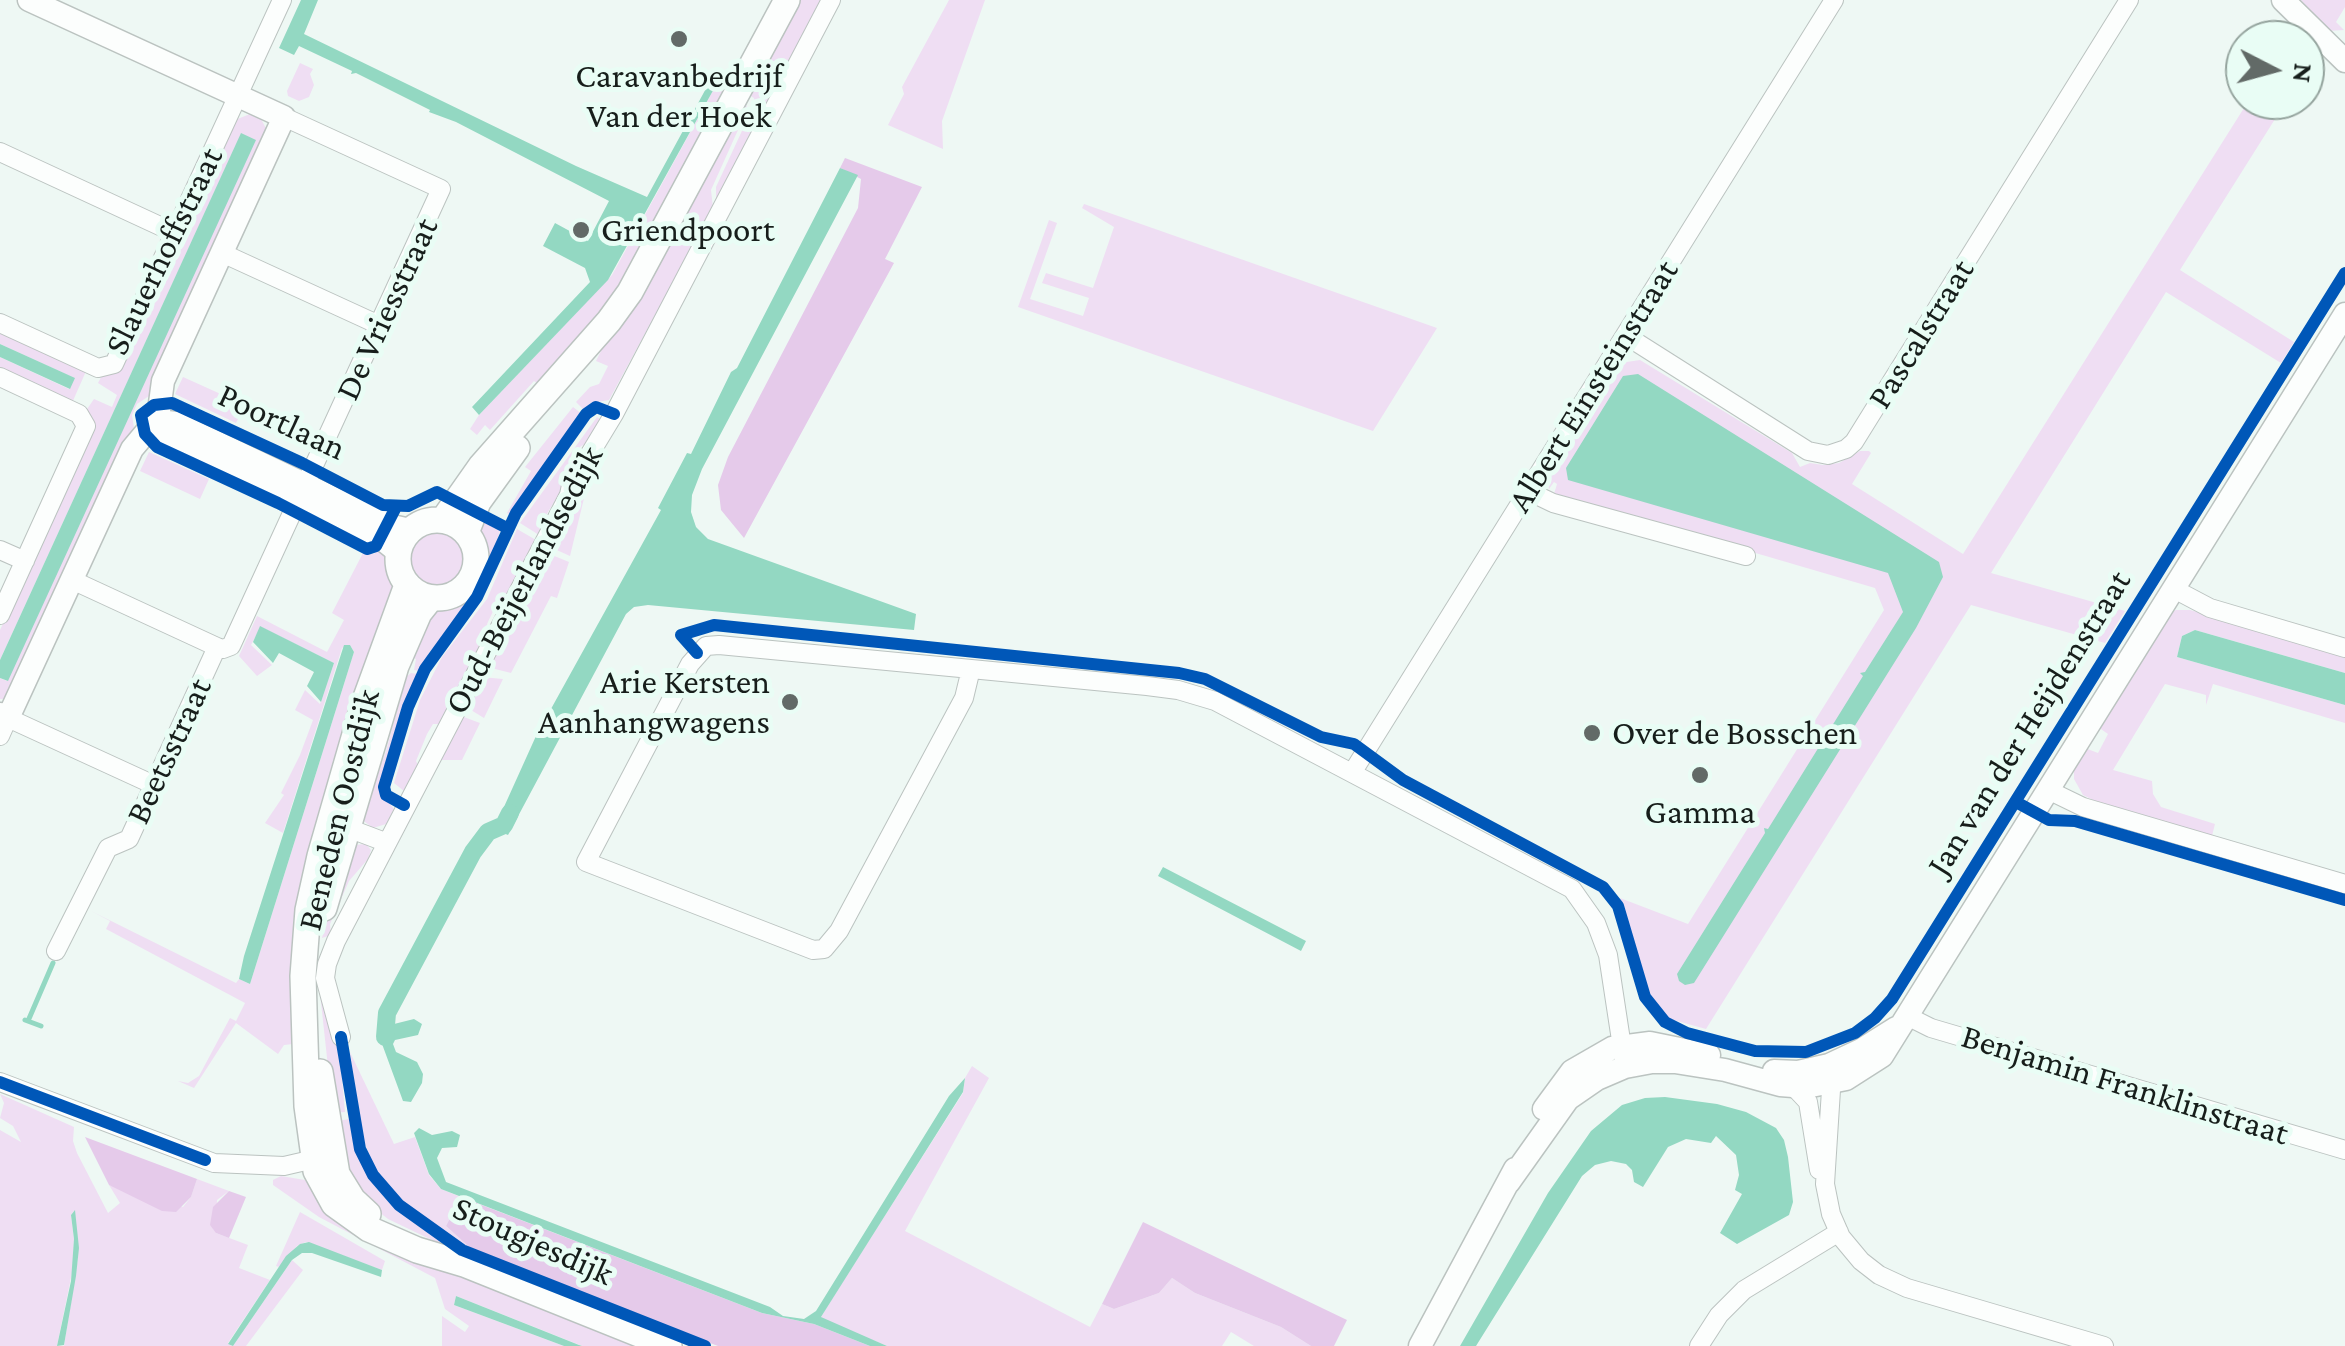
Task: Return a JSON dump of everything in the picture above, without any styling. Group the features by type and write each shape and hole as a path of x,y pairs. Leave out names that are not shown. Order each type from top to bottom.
{"main road":[{"path":"454,526 475,550 473,575 456,594 431,598 415,592 400,572 404,541 426,522 454,526 469,519 490,485 594,351 644,269 787,0"},
{"name":"Beneden Oostdijk","path":"338,824 372,676 408,585"},
{"name":"Beneden Oostdijk","path":"322,1158 307,1106 304,942 310,900 400,652 431,598"},
{"name":"Stougjesdijk","path":"322,1158 329,1198 353,1220 417,1250 464,1264 668,1346"}],"street":[{"path":"29,0 284,116"},
{"name":"Slauerhoffstraat","path":"0,324 98,368 109,368 116,362 282,0"},
{"name":"Oud-Beijerlandsedijk","path":"342,1037 326,985 326,964 385,842 574,479 614,414 831,0"},
{"name":"Albert Einsteinstraat","path":"1352,772 1834,0"},
{"name":"Pascalstraat","path":"1625,335 1808,451 1828,455 1846,449 1854,442 2128,0"},
{"path":"2283,0 2345,61"},
{"name":"De Vriesstraat","path":"284,116 442,188 304,490"},
{"name":"Poortlaan","path":"3,723 132,449 157,421 161,386 284,116"},
{"path":"0,152 175,232"},
{"path":"222,253 379,326"},
{"name":"Jan van der Heijdenstraat","path":"1420,1346 1509,1182 1538,1119 1566,1077 1594,1055 1623,1056 1657,1043 1829,1084 1857,1074 1877,1061 1890,1046 2345,314"},
{"path":"0,378 77,413 85,422 84,432 0,614"},
{"name":"Poortlaan","path":"157,421 171,420 304,490 387,524 404,541"},
{"name":"Beetsstraat","path":"56,950 108,848 129,839 217,647 223,650 231,646 304,490"},
{"path":"1528,491 1553,503 1746,556"},
{"path":"0,550 25,561"},
{"path":"72,580 217,647"},
{"path":"2174,589 2210,608 2345,648"},
{"path":"972,669 964,698 826,947 816,951 586,862 697,653 706,646 972,669 1199,694 1572,889 1603,938 1623,1056"},
{"path":"3,723 154,785"},
{"path":"2048,790 2083,807 2345,884"},
{"path":"338,824 385,842"},
{"name":"Jan van der Heijdenstraat","path":"1801,1078 1844,1059 1903,1021"},
{"name":"Benjamin Franklinstraat","path":"1903,1021 2345,1150"},
{"path":"1801,1078 1820,1174 1826,1184"},
{"path":"0,1082 206,1160 240,1166 284,1166 322,1158"},
{"path":"1829,1084 1826,1184 1830,1214 1861,1261 1894,1283 2104,1346"},
{"path":"1699,1346 1726,1306 1744,1290 1839,1232"}],"shaded area":[{"path":"301,0 318,0 304,34 647,197 709,83 715,87 608,280 479,415 472,407 590,282 585,268 543,246 555,223 588,241 609,201 299,46 294,55 279,48"},
{"path":"798,0 823,0 716,201 716,187 753,107 754,98 747,94"},
{"path":"949,0 985,0 942,121 943,149 888,125 904,94 902,87"},
{"path":"2301,0 2345,0 2336,22 2344,30 2328,31 2325,20 2318,20"},
{"path":"300,63 313,69 310,74 314,85 309,97 299,101 288,96 287,91"},
{"path":"698,70 728,84 616,296 538,384 534,381 490,430 485,425 477,435 470,429 479,415 612,275 715,87 693,74"},
{"path":"746,101 747,110 711,190 713,208 609,400 591,403 585,411 576,402 590,387 599,384 608,366 596,361 603,347"},
{"path":"250,114 261,119 269,134 149,396 137,404 132,415 134,428 10,699 0,699 0,678 7,681 255,140 241,134 0,660 0,630 90,436 85,412 94,399 112,407 117,395 98,383 235,120"},
{"path":"2236,120 2274,120 2180,270 2294,342 2281,363 2166,292 1991,573 2125,611 2105,643 1971,605 1706,1029 1670,1019 1649,999 1643,986 1620,898 1688,924 1884,610 1875,588 1554,494 1557,484 1554,482 1549,489 1546,476 1585,413 1594,408 1592,402 1612,370 1620,363 1640,360 1792,453 1800,467 1839,463 1860,451 1869,451 1852,484 1963,554"},
{"path":"241,133 256,140 8,681 0,678 0,660"},
{"path":"845,158 922,187 885,259 894,263 744,538 721,510 718,485 728,457 858,208 861,179 840,168"},
{"path":"840,168 858,175 702,469 692,495 691,512 696,527 708,539 916,614 914,630 648,605 634,607 626,614 508,835 494,829 536,736 661,510 658,508 687,453 691,454"},
{"path":"1084,204 1437,328 1373,431 1018,307 1049,220 1057,223 1030,299 1083,316 1089,298 1042,283 1046,273 1093,288 1114,227 1082,208"},
{"path":"0,328 87,369 72,403 0,371 0,357 69,389 74,378 0,344"},
{"path":"0,344 75,378 70,389 0,357"},
{"path":"1638,374 1939,562 1943,577 1916,628 1694,983 1685,985 1677,974 1765,833 1764,828 1768,829 1863,676 1860,673 1865,672 1903,612 1888,573 1568,480 1566,468 1623,376"},
{"path":"183,377 245,405 236,423 175,394"},
{"path":"573,407 582,414 510,515 507,513 531,471 525,467"},
{"path":"597,417 600,419 587,444 581,446 575,468 540,525 539,535 520,523"},
{"path":"149,452 209,479 200,499 140,471"},
{"path":"587,477 588,482 570,556 550,547"},
{"path":"479,518 500,531 490,563 472,598 419,671 414,670 416,659 412,657 420,620 463,596 478,579 482,556"},
{"path":"517,529 536,540 506,599 498,601 487,624 489,630 439,724 433,724 427,734 416,761 418,765 404,791 394,783 420,700 442,657 487,599"},
{"path":"437,533 455,541 463,559 455,577 437,585 419,577 411,559 419,541"},
{"path":"381,545 396,577 397,606 323,822 301,1043 284,1045 278,1054 236,1023 194,1088 178,1081 188,1083 199,1076 230,1018 236,1021 245,1003 106,929 110,921 91,911 236,983 239,979 250,984 354,652 350,645 342,648 283,833 265,823 284,795 281,793 313,720 295,710 305,690 320,704 334,663 261,627 251,645 272,665 257,676 239,656 257,616 327,652 344,620 332,613 364,551 374,554"},
{"path":"547,553 569,562 557,598 551,596 511,673 487,667"},
{"path":"2176,610 2190,610 2345,655 2345,673 2195,630 2182,636 2177,657 2345,705 2345,723 2213,684 2206,705 2206,695 2165,684 2113,770 2152,781 2153,794 2161,807 2215,824 2212,836 2099,803 2083,795 2074,779 2074,767 2085,748 2098,753 2108,734 2098,727"},
{"path":"260,626 334,663 321,702 307,686 314,672 279,653 273,663 253,642"},
{"path":"2195,630 2345,673 2345,705 2177,657 2182,636"},
{"path":"344,645 350,645 354,652 250,984 239,979 244,956"},
{"path":"418,674 400,717 381,785 382,794 394,809 386,824 373,828 361,819 386,751 406,677"},
{"path":"481,677 503,679 484,718 466,707"},
{"path":"461,716 480,723 462,760 442,760 440,754"},
{"path":"366,844 371,850 368,859 349,881 330,924 331,935 322,938 331,901 354,845"},
{"path":"1163,867 1306,941 1301,951 1158,876"},
{"path":"319,984 337,1024 345,1112 333,1113"},
{"path":"383,1015 394,1024 414,1019 422,1024 418,1035 395,1040 393,1044 396,1052 417,1062 423,1074 411,1102 403,1101 378,1033"},
{"path":"350,1052 394,1144 415,1137 429,1175 441,1189 461,1197 446,1226 477,1254 406,1206 377,1174 358,1127"},
{"path":"972,1066 989,1078 905,1231 1090,1327 1102,1304 1114,1309 1159,1293 1172,1278 1195,1293 1281,1327 1311,1346 1254,1346 1231,1332 1222,1346 887,1346 823,1320 821,1317 835,1294 963,1093"},
{"path":"965,1078 963,1092 821,1317 887,1346 870,1346 814,1324 762,1313 441,1189 429,1174 414,1133 419,1128 432,1135 452,1131 460,1135 457,1147 442,1148 437,1158 446,1182 770,1307 783,1316 804,1319 816,1311 949,1096"},
{"path":"0,1094 74,1127 77,1153 108,1213 120,1203 109,1185 183,1207 197,1179 229,1191 217,1200 216,1233 248,1245 239,1268 270,1280 228,1343 232,1346 64,1346 78,1258 74,1211 73,1268 57,1346 0,1346 0,1130 21,1142 13,1126 0,1118 4,1103"},
{"path":"1665,1097 1746,1112 1776,1128 1788,1157 1793,1202 1789,1215 1737,1244 1720,1233 1742,1194 1735,1190 1739,1175 1736,1155 1716,1136 1711,1143 1686,1139 1668,1147 1643,1187 1634,1182 1632,1170 1626,1164 1611,1161 1595,1165 1582,1176 1476,1346 1460,1346 1548,1193 1591,1131 1622,1105"},
{"path":"349,1119 358,1154 386,1198 461,1254 388,1219 356,1194 333,1122"},
{"path":"85,1137 197,1179 191,1197 176,1212 162,1211 109,1185"},
{"path":"281,1176 305,1180 325,1202 646,1346 582,1346 456,1296 454,1305 564,1346 442,1346 442,1316 465,1332 469,1326 445,1309 435,1278 319,1217 273,1185 273,1180"},
{"path":"229,1191 246,1197 229,1238 216,1233 210,1225 213,1207"},
{"path":"461,1197 762,1313 814,1324 870,1346 718,1346 477,1254 446,1226"},
{"path":"75,1210 79,1248 76,1276 64,1345 57,1346 71,1281 71,1215"},
{"path":"300,1212 385,1261 382,1270 306,1242 276,1266"},
{"path":"1143,1222 1347,1320 1334,1346 1311,1346 1281,1327 1195,1293 1172,1278 1159,1293 1114,1309 1102,1304"},
{"path":"309,1242 382,1270 381,1277 302,1253 292,1260 233,1346 228,1344 286,1256"},
{"path":"292,1260 303,1270 246,1346 233,1346"},
{"path":"456,1296 582,1346 564,1346 454,1305"}],"waterway":[{"path":"385,1037 387,1013 473,852 488,832 504,825 510,813"},
{"path":"28,1021 53,963"},
{"path":"25,1020 41,1026"}],"cycle path":[{"path":"697,653 681,635 714,625 1179,673 1205,679 1321,737 1354,744 1403,780 1603,887 1618,906 1645,997 1665,1022 1687,1033 1755,1051 1806,1052 1855,1033 1892,999 2345,273"},
{"path":"396,507 376,546 367,549 157,447 145,434 141,415 154,405 172,403 383,505 408,506 437,492 507,528"},
{"path":"404,805 386,795 384,787 408,707 425,669 477,597 516,513 586,414 596,407 614,414"},
{"path":"2016,802 2049,820 2075,821 2345,900"},
{"path":"341,1037 360,1149 373,1175 399,1205 462,1250 705,1346"},
{"path":"0,1082 205,1160"}],"place":[{"name":"Caravanbedrijf Van der Hoek","path":"679,39"},
{"name":"Griendpoort","path":"581,230"},
{"name":"Arie Kersten Aanhangwagens","path":"790,702"},
{"name":"Over de Bosschen","path":"1592,733"},
{"name":"Gamma","path":"1700,775"}]}
